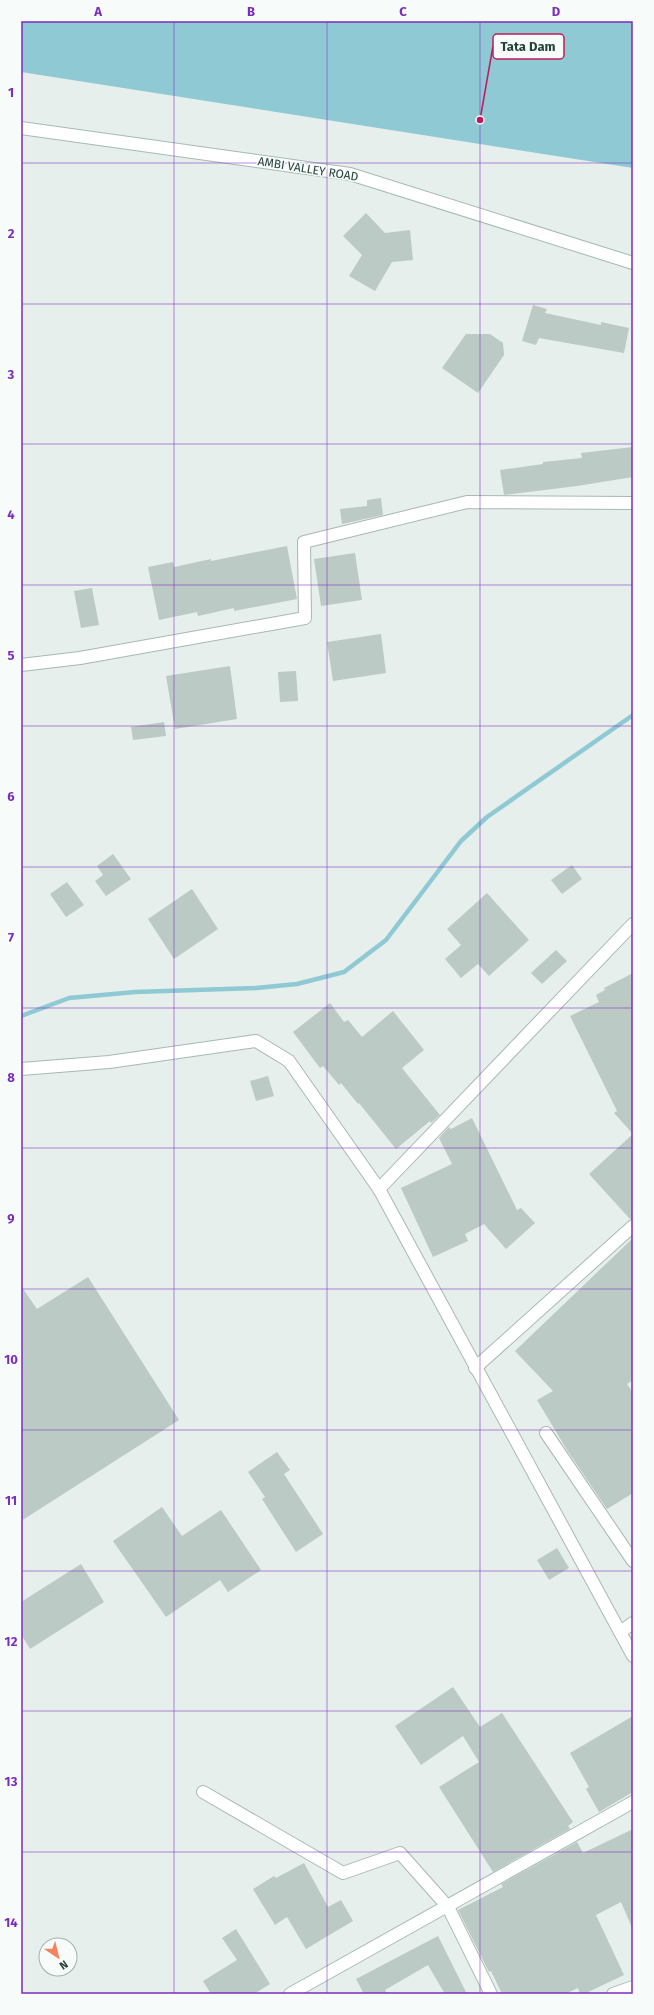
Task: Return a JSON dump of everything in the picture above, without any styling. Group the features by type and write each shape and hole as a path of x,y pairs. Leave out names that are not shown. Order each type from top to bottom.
{"street":[{"name":"AMBI VALLEY ROAD","path":"21,128 350,174 633,264"},
{"path":"21,666 80,658 305,618 304,542 467,502 633,503"},
{"path":"379,1189 633,924"},
{"path":"21,1069 109,1062 256,1041 289,1061 379,1189 633,1656"},
{"path":"475,1368 633,1226"},
{"path":"546,1433 633,1561"},
{"path":"620,1632 633,1623"},
{"path":"203,1792 343,1873 400,1853 448,1907 491,1994"},
{"path":"290,1994 448,1907 633,1802"},
{"path":"613,1994 633,1987"}],"water":[{"path":"21,21 633,21 633,168 21,72"}],"building":[{"path":"366,213 385,233 410,230 413,260 392,262 375,291 349,276 362,255 343,236"},
{"path":"533,305 547,309 545,313 601,325 601,322 629,328 624,353 539,338 536,345 522,341"},
{"path":"466,334 490,334 503,343 504,355 478,393 442,368"},
{"path":"633,447 633,477 504,495 500,470 543,464 543,462 582,458 581,453"},
{"path":"381,498 383,515 342,524 340,509 367,506 367,500"},
{"path":"287,546 297,599 234,611 234,608 198,616 197,612 159,620 148,567 173,562 174,567"},
{"path":"355,553 362,600 321,606 314,559"},
{"path":"92,588 99,625 81,628 74,591"},
{"path":"381,634 386,673 333,681 327,642"},
{"path":"230,666 237,719 175,729 166,676"},
{"path":"296,671 298,701 280,702 278,672"},
{"path":"164,722 166,736 133,740 131,727"},
{"path":"113,854 131,879 106,896 95,881 103,875 97,866"},
{"path":"572,865 582,879 562,894 551,880"},
{"path":"67,882 84,905 66,917 50,894"},
{"path":"192,889 218,929 174,959 148,919"},
{"path":"487,893 529,940 489,976 478,964 461,978 445,959 461,945 447,929"},
{"path":"556,950 567,961 542,984 531,973"},
{"path":"633,973 633,1134 614,1113 617,1111 570,1016 599,1002 596,995 605,990 604,988"},
{"path":"330,1003 344,1022 348,1020 362,1037 393,1011 424,1050 402,1068 440,1115 431,1123 430,1121 396,1149 341,1083 339,1085 323,1066 320,1068 293,1032"},
{"path":"268,1076 274,1096 256,1101 250,1081"},
{"path":"472,1118 517,1210 521,1208 535,1223 506,1249 484,1224 465,1234 468,1241 433,1257 401,1188 452,1164 439,1138 449,1127 451,1129"},
{"path":"633,1134 633,1219 630,1219 589,1174"},
{"path":"633,1238 633,1380 627,1384 633,1393 633,1493 607,1509 567,1450 537,1400 553,1391 515,1351"},
{"path":"88,1277 179,1420 21,1521 21,1286 37,1309"},
{"path":"277,1452 290,1470 284,1474 323,1534 296,1552 262,1499 265,1497 248,1472"},
{"path":"162,1507 182,1536 221,1510 261,1570 228,1592 220,1580 166,1617 113,1541"},
{"path":"557,1548 569,1568 549,1580 537,1560"},
{"path":"81,1564 104,1602 30,1649 21,1634 21,1602"},
{"path":"453,1687 480,1727 502,1713 573,1822 568,1826 570,1829 493,1872 439,1787 479,1762 463,1736 421,1765 395,1726"},
{"path":"633,1716 633,1792 599,1812 586,1789 589,1787 570,1753"},
{"path":"633,1829 633,1930 621,1902 596,1915 624,1975 584,1994 580,1994 578,1988 565,1994 502,1994 491,1971 489,1972 458,1910 503,1887 501,1884 577,1842 583,1853"},
{"path":"304,1863 328,1907 341,1900 353,1921 306,1949 287,1917 275,1925 253,1889 274,1876 276,1878"},
{"path":"236,1929 270,1984 254,1994 211,1994 203,1981 237,1960 222,1938"},
{"path":"438,1936 467,1994 445,1994 428,1965 385,1990 387,1994 364,1994 356,1979"}],"waterway":[{"path":"21,1016 69,998 135,992 256,988 297,984 344,972 386,940 461,841 487,817 633,715"}],"place":[{"name":"Tata Dam","path":"480,120"}]}
